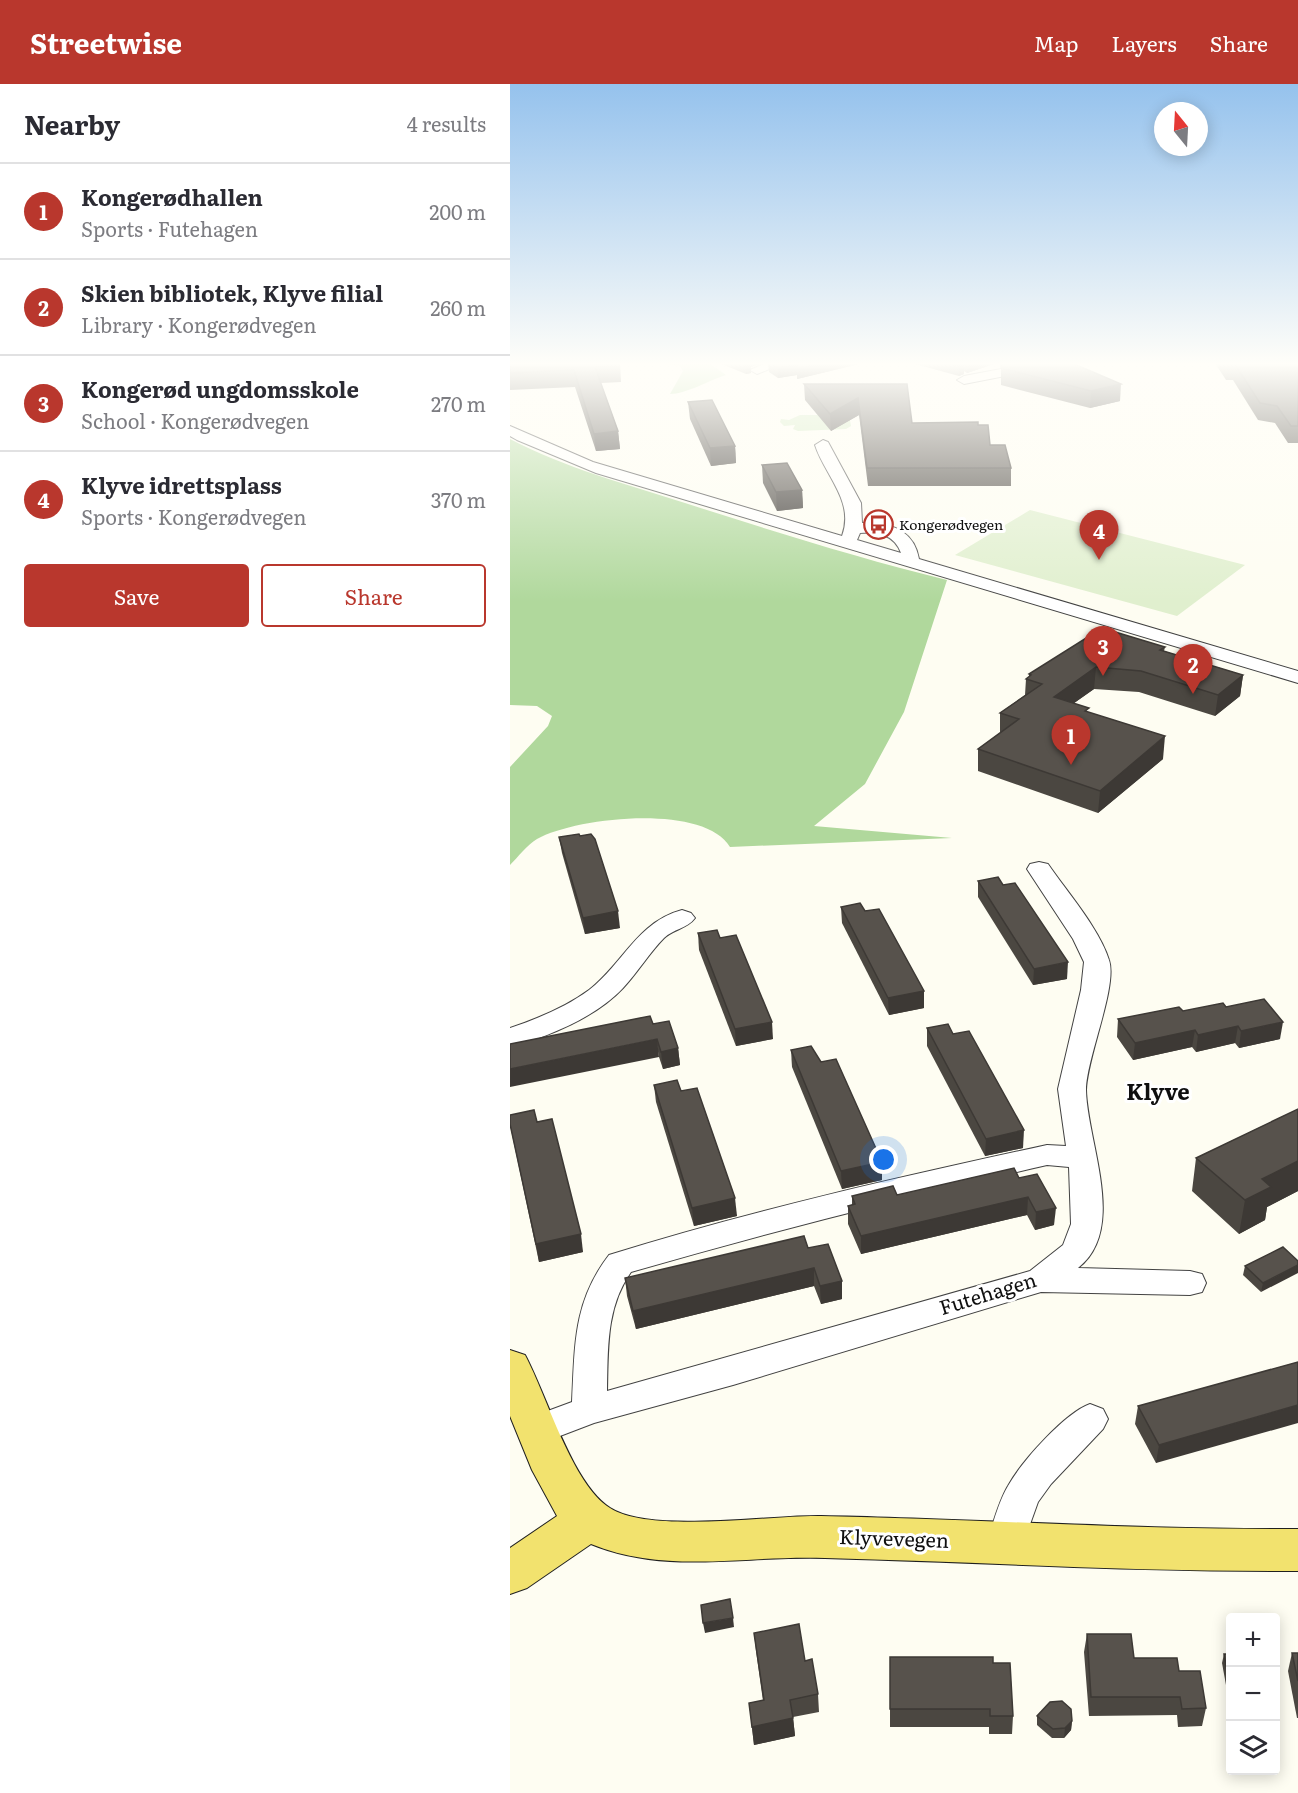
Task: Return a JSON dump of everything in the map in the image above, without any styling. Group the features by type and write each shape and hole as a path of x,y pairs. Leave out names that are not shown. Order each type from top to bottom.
{"main road":[{"path":"510,1367 560,1481 576,1507 588,1519 552,1547 510,1573"},
{"name":"Klyvevegen","path":"588,1519 616,1534 652,1540 818,1537 1216,1552 1298,1550"}],"street":[{"path":"533,443 574,461 851,536 911,563 1296,674"},
{"path":"823,445 856,508 851,536"},
{"path":"851,536 879,528 896,532 907,543 911,563"},
{"name":"Futehagen","path":"539,1429 590,1410 733,1371 1041,1280 1077,1252 1087,1224 1082,1158 1072,1089 1094,990 1096,962 1086,939 1039,869"},
{"path":"510,1038 546,1025 597,997 613,983 657,931 682,918"},
{"path":"590,1410 595,1313 609,1275 620,1263 764,1222 911,1185 1047,1155 1082,1158"},
{"path":"1041,1280 1190,1283"},
{"path":"1006,1543 1022,1495 1038,1473 1090,1419"}],"green space":[{"path":"510,443 518,443 552,459 618,482 815,544 947,580 904,712 865,784 814,826 952,838 730,847 716,833 694,824 668,819 638,818 608,820 555,831 533,842 510,865 510,767 548,726 552,716 537,706 510,705"},
{"path":"1030,510 1245,565 1177,616 955,555"}],"building":[{"path":"707,443 733,443 735,446 710,448"},
{"path":"864,443 990,443 990,445 1005,445 1011,468 867,468"},
{"path":"787,463 802,490 776,492 762,465"},
{"path":"1102,628 1165,647 1160,650 1243,675 1218,695 1141,671 1096,667 1054,697 1089,708 1085,711 1165,736 1100,791 978,749 1019,719 1000,713 1042,684 1026,679 1031,675 1029,674"},
{"path":"579,834 580,836 591,834 595,839 618,911 583,918 559,837"},
{"path":"998,877 1003,885 1015,883 1068,962 1034,969 978,881"},
{"path":"860,903 865,911 879,909 924,991 888,998 841,907"},
{"path":"717,930 720,938 736,935 772,1022 735,1029 698,933"},
{"path":"1264,999 1283,1022 1241,1031 1238,1026 1198,1035 1195,1030 1135,1043 1118,1019 1179,1007 1183,1011 1223,1003 1226,1007"},
{"path":"650,1016 653,1024 669,1021 678,1048 661,1052 657,1039 510,1069 510,1044"},
{"path":"948,1024 953,1034 969,1031 1024,1130 986,1139 927,1028"},
{"path":"811,1046 821,1062 836,1059 882,1162 841,1171 791,1050"},
{"path":"677,1080 681,1091 697,1088 735,1198 692,1208 654,1085"},
{"path":"1298,1109 1298,1161 1262,1179 1271,1187 1245,1200 1196,1158"},
{"path":"534,1110 537,1122 552,1119 581,1234 536,1244 510,1124 510,1115"},
{"path":"1014,1168 1019,1178 1037,1174 1056,1208 1036,1212 1028,1197 861,1236 848,1206 855,1204 852,1196 893,1186 897,1195"},
{"path":"804,1236 808,1248 828,1244 842,1281 820,1286 814,1268 633,1311 625,1278"},
{"path":"1283,1247 1298,1261 1298,1265 1263,1283 1245,1266"},
{"path":"1298,1362 1298,1405 1159,1445 1138,1406"},
{"path":"730,1599 733,1618 703,1623 701,1605"},
{"path":"799,1624 805,1661 812,1659 818,1694 790,1700 793,1718 752,1727 749,1703 764,1700 754,1633"},
{"path":"1087,1634 1131,1634 1134,1658 1177,1658 1179,1671 1200,1671 1206,1708 1182,1709 1180,1697 1091,1697"},
{"path":"1292,1653 1298,1653 1298,1681"},
{"path":"890,1657 993,1657 993,1663 1010,1663 1013,1716 990,1716 990,1709 890,1709"},
{"path":"1062,1701 1071,1709 1072,1721 1065,1728 1053,1729 1037,1716 1050,1702"}],"place":[{"name":"Kongerødvegen","path":"878,525"},
{"name":"Klyve idrettsplass","path":"1099,560"},
{"name":"Kongerød ungdomsskole","path":"1103,676"},
{"name":"Skien bibliotek, Klyve filial","path":"1193,694"},
{"name":"Kongerødhallen","path":"1071,765"}],"district":[{"name":"Klyve","path":"1158,1092"}]}
